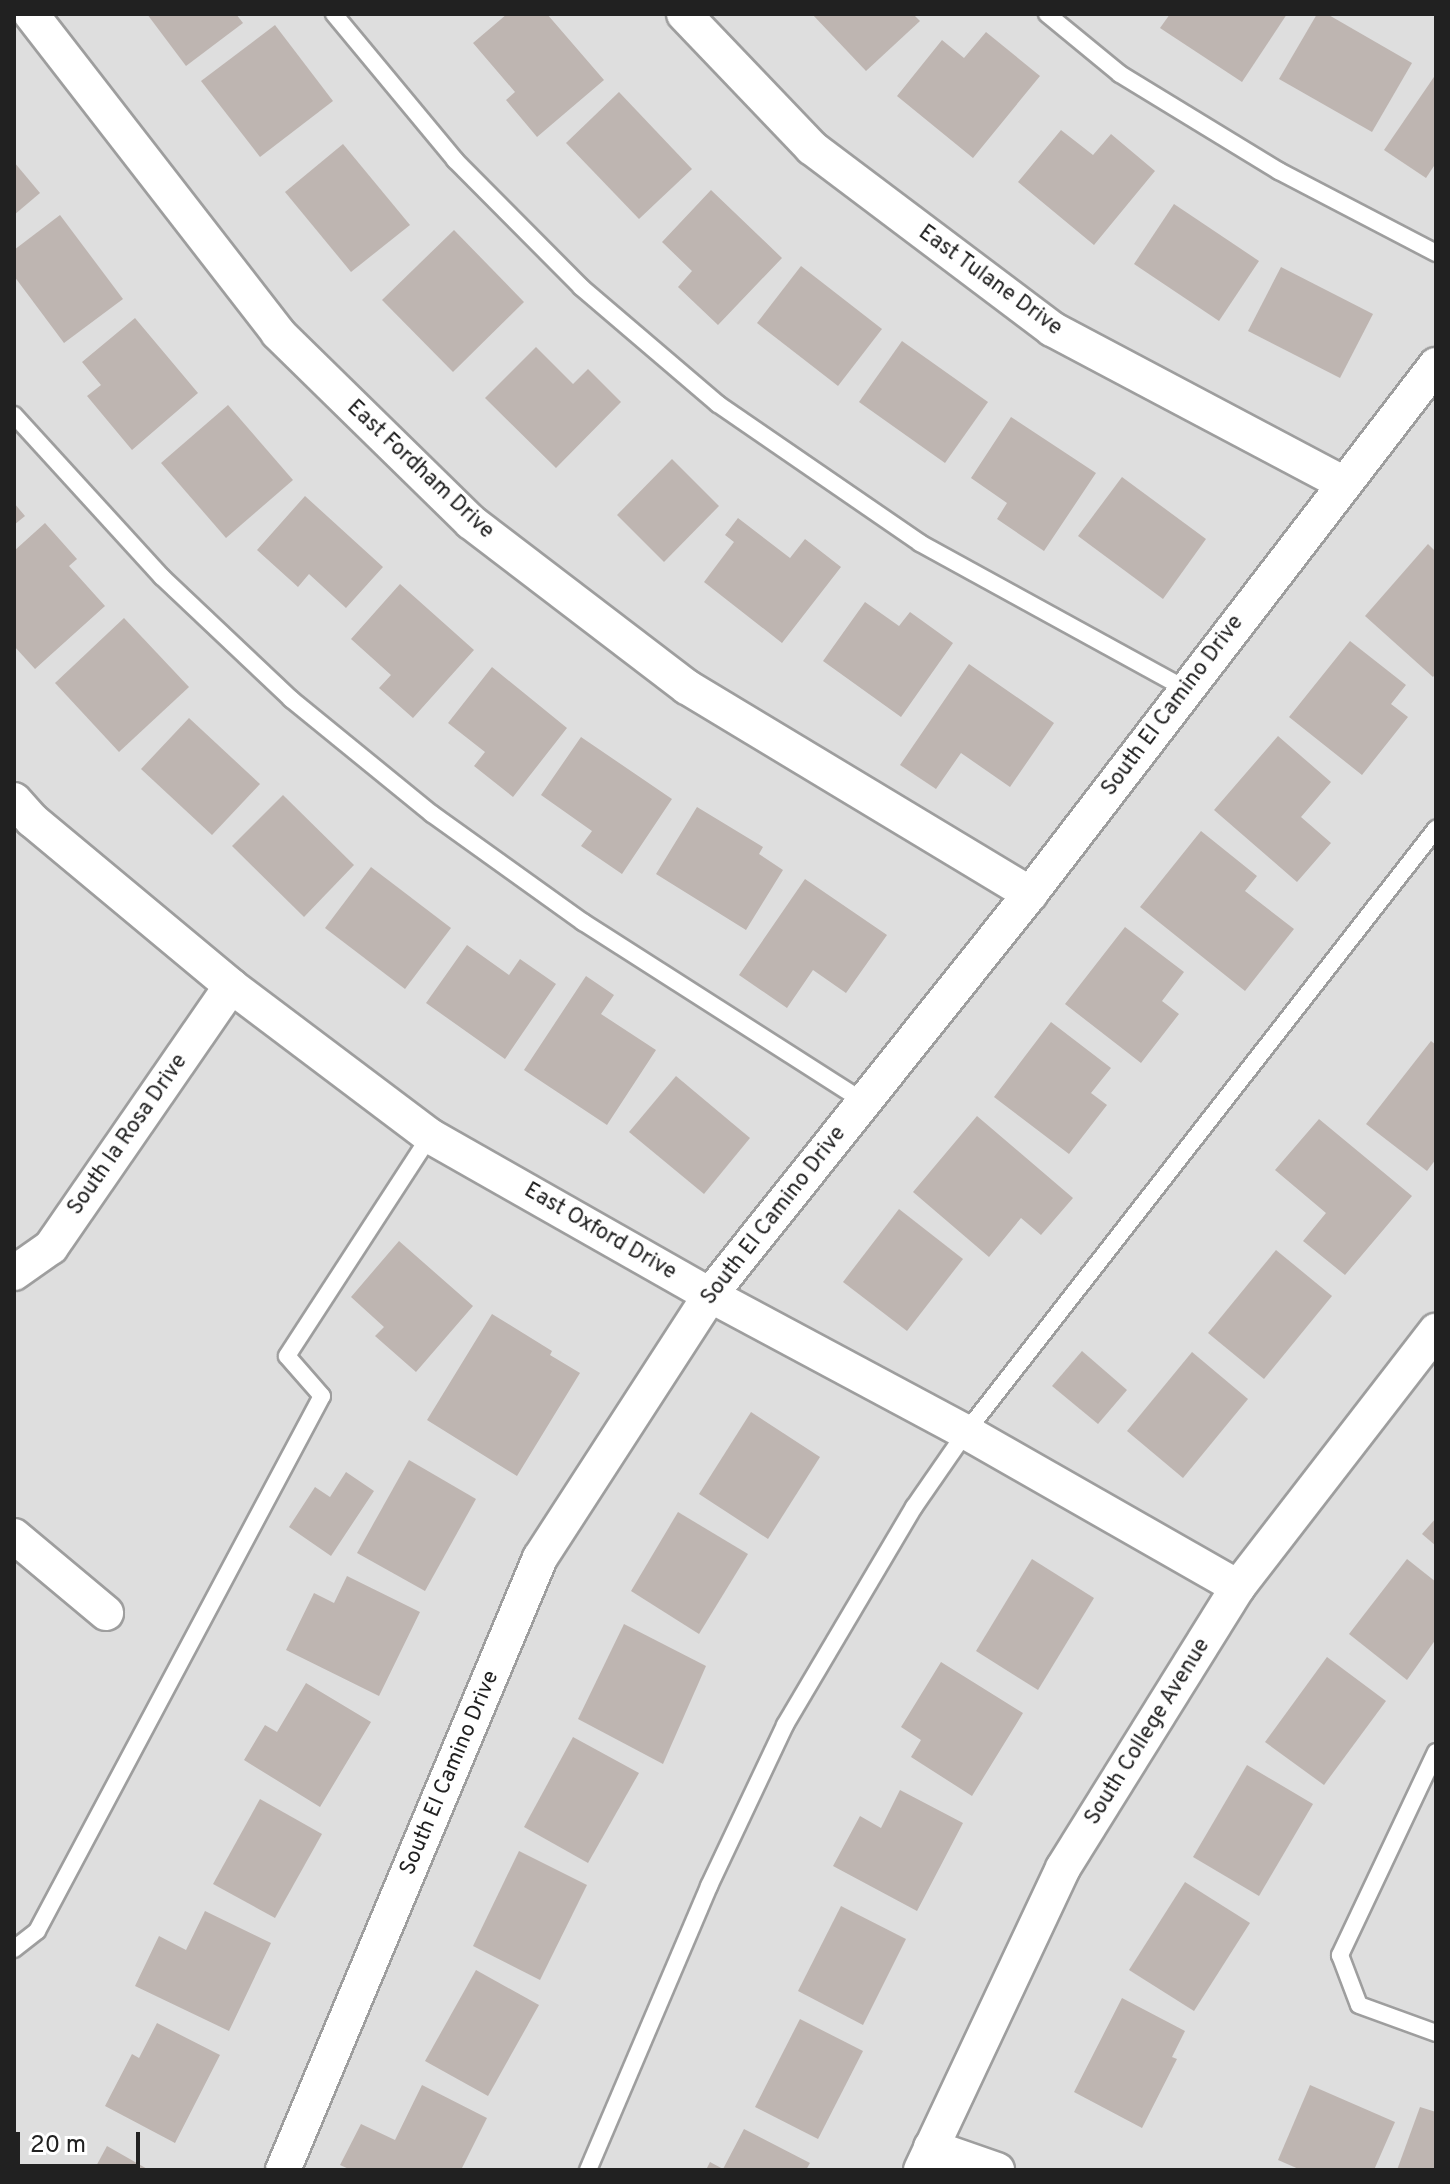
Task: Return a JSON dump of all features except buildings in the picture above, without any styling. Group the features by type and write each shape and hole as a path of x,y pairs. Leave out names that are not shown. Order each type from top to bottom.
{"street":[{"name":"East Fordham Drive","path":"31,14 278,333 471,522 687,687 1030,894"},
{"name":"East Tulane Drive","path":"684,14 812,148 1052,329 1343,483"},
{"name":"South El Camino Drive","path":"283,2170 540,1558 710,1295 1030,894 1436,365"},
{"name":"East Oxford Drive","path":"14,800 32,820 231,986 430,1136 710,1295 966,1432 1238,1587"},
{"name":"South la Rosa Drive","path":"14,1273 51,1247 231,986"},
{"name":"South College Avenue","path":"926,2159 1063,1868 1238,1587 1436,1331"},
{"path":"14,1536 106,1613"},
{"path":"926,2159 997,2170"}],"lane":[{"path":"334,14 455,160 581,287 718,404 920,543 1186,689"},
{"path":"1047,14 1120,74 1279,171 1436,253"},
{"path":"14,415 162,577 291,699 420,804 583,922 864,1102"},
{"path":"588,2170 709,1886 785,1725 914,1507 966,1432 1436,829"},
{"path":"14,1949 37,1931 322,1396 287,1356 430,1136"},
{"path":"1436,1752 1340,1955 1359,2005 1436,2033"}],"shaded area":[{"path":"14,14 1436,14 1436,2170 14,2170"}]}
